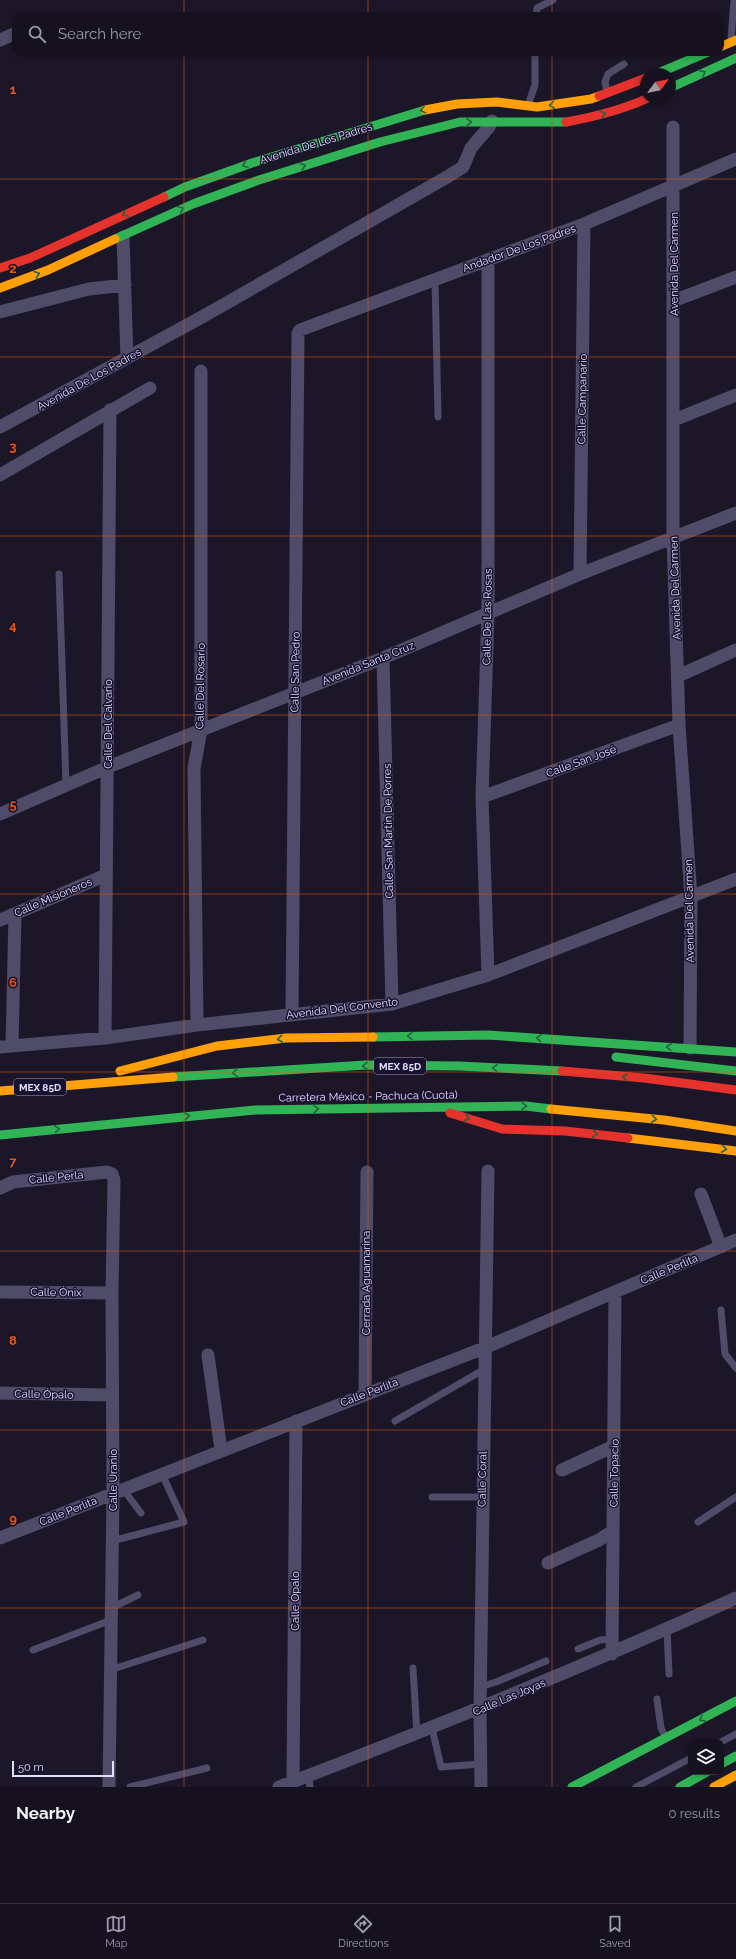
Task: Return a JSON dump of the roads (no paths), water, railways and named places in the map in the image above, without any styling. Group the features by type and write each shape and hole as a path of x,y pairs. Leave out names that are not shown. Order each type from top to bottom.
{"main road":[{"path":"724,45 734,41"},
{"path":"670,68 699,56"},
{"path":"676,85 736,58"},
{"name":"Avenida De Los Padres","path":"0,268 30,258 185,187 252,163 420,111 457,104 497,102 528,106 591,99 640,80"},
{"name":"Avenida De Los Padres","path":"0,288 48,270 193,204 274,175 395,138 460,122 492,121 561,123 593,118 640,102"},
{"path":"488,1035 535,1047 550,1049"},
{"path":"80,1083 152,1062 217,1046 286,1038 488,1035 736,1052"},
{"path":"604,1055 736,1072"},
{"name":"MEX 85D","path":"0,1091 80,1083 311,1067 390,1066 525,1069 619,1076 736,1090"},
{"name":"Carretera México - Pachuca (Cuota)","path":"0,1135 255,1110 526,1106 664,1120 736,1131"},
{"path":"429,1107 502,1129 566,1131 736,1151"},
{"path":"572,1787 736,1701"},
{"path":"724,1762 736,1756"},
{"path":"680,1787 702,1775"},
{"path":"714,1787 736,1775"}],"street":[{"path":"0,40 12,35"},
{"name":"Avenida De Los Padres","path":"0,427 127,358 447,177 463,167 471,148 489,128 492,121"},
{"name":"Avenida Del Carmen","path":"673,127 673,536 679,724 691,896 690,1048"},
{"name":"Andador De Los Padres","path":"300,330 584,224 736,159"},
{"name":"Calle Campanario","path":"580,574 584,224"},
{"path":"123,237 127,358"},
{"name":"Calle De Las Rosas","path":"488,260 488,614 482,798 488,975"},
{"path":"673,301 736,277"},
{"path":"0,312 89,289 125,285"},
{"name":"Calle San Pedro","path":"292,1015 298,333 300,330"},
{"name":"Calle Del Rosario","path":"197,1025 194,768 201,730 201,371"},
{"path":"0,475 150,388"},
{"path":"674,420 736,395"},
{"name":"Calle Del Calvario","path":"105,1038 110,410"},
{"name":"Avenida Santa Cruz","path":"0,814 108,767 383,658 673,536 736,513"},
{"path":"678,676 736,650"},
{"name":"Calle San Martín De Porres","path":"383,658 392,1004"},
{"name":"Calle San José","path":"482,798 679,724"},
{"name":"Calle Misioneros","path":"0,920 106,875"},
{"name":"Avenida Del Convento","path":"6,1046 105,1038 197,1025 392,1004 488,975 736,879"},
{"path":"6,1046 15,914"},
{"name":"Calle Coral","path":"481,1787 480,1687 483,1370 488,1171"},
{"name":"Calle Perla","path":"0,1188 13,1182 107,1172 112,1174"},
{"name":"Cerrada Aguamarina","path":"365,1393 367,1172"},
{"name":"Calle Uranio","path":"109,1787 112,1541 118,1491 112,1395 114,1180 112,1174"},
{"path":"701,1194 721,1247"},
{"name":"Calle Perlita","path":"0,1538 365,1393 484,1348 736,1240"},
{"name":"Calle Ónix","path":"0,1292 112,1293"},
{"name":"Calle Topacio","path":"612,1654 615,1292"},
{"path":"208,1354 222,1450"},
{"name":"Calle Ópalo","path":"0,1393 112,1395"},
{"name":"Calle Ópalo","path":"293,1782 296,1421"},
{"path":"562,1470 614,1446"},
{"path":"548,1564 599,1540 613,1531"},
{"name":"Calle Las Joyas","path":"279,1787 293,1782 309,1781 432,1728 612,1654 736,1598"}],"lane":[{"path":"536,12 537,8 553,0"},
{"path":"734,0 734,41"},
{"path":"528,106 534,85 535,56"},
{"path":"607,94 605,82 608,74 624,64"},
{"path":"435,279 438,417"},
{"path":"59,574 66,786"},
{"path":"721,1310 725,1354 736,1368"},
{"path":"395,1421 483,1370"},
{"path":"112,1541 184,1522 162,1474"},
{"path":"118,1491 141,1513"},
{"path":"432,1497 482,1497"},
{"path":"698,1522 736,1497"},
{"path":"33,1650 111,1614 138,1595"},
{"path":"667,1629 669,1674"},
{"path":"578,1649 600,1640 612,1639"},
{"path":"110,1670 203,1640"},
{"path":"480,1687 496,1682 546,1660"},
{"path":"413,1668 417,1735"},
{"path":"657,1699 660,1728 666,1738"},
{"path":"432,1728 441,1767 481,1764"},
{"path":"724,1740 736,1734"},
{"path":"724,1743 736,1737"},
{"path":"636,1787 688,1760"},
{"path":"643,1787 688,1763"},
{"path":"130,1787 208,1768"}]}
